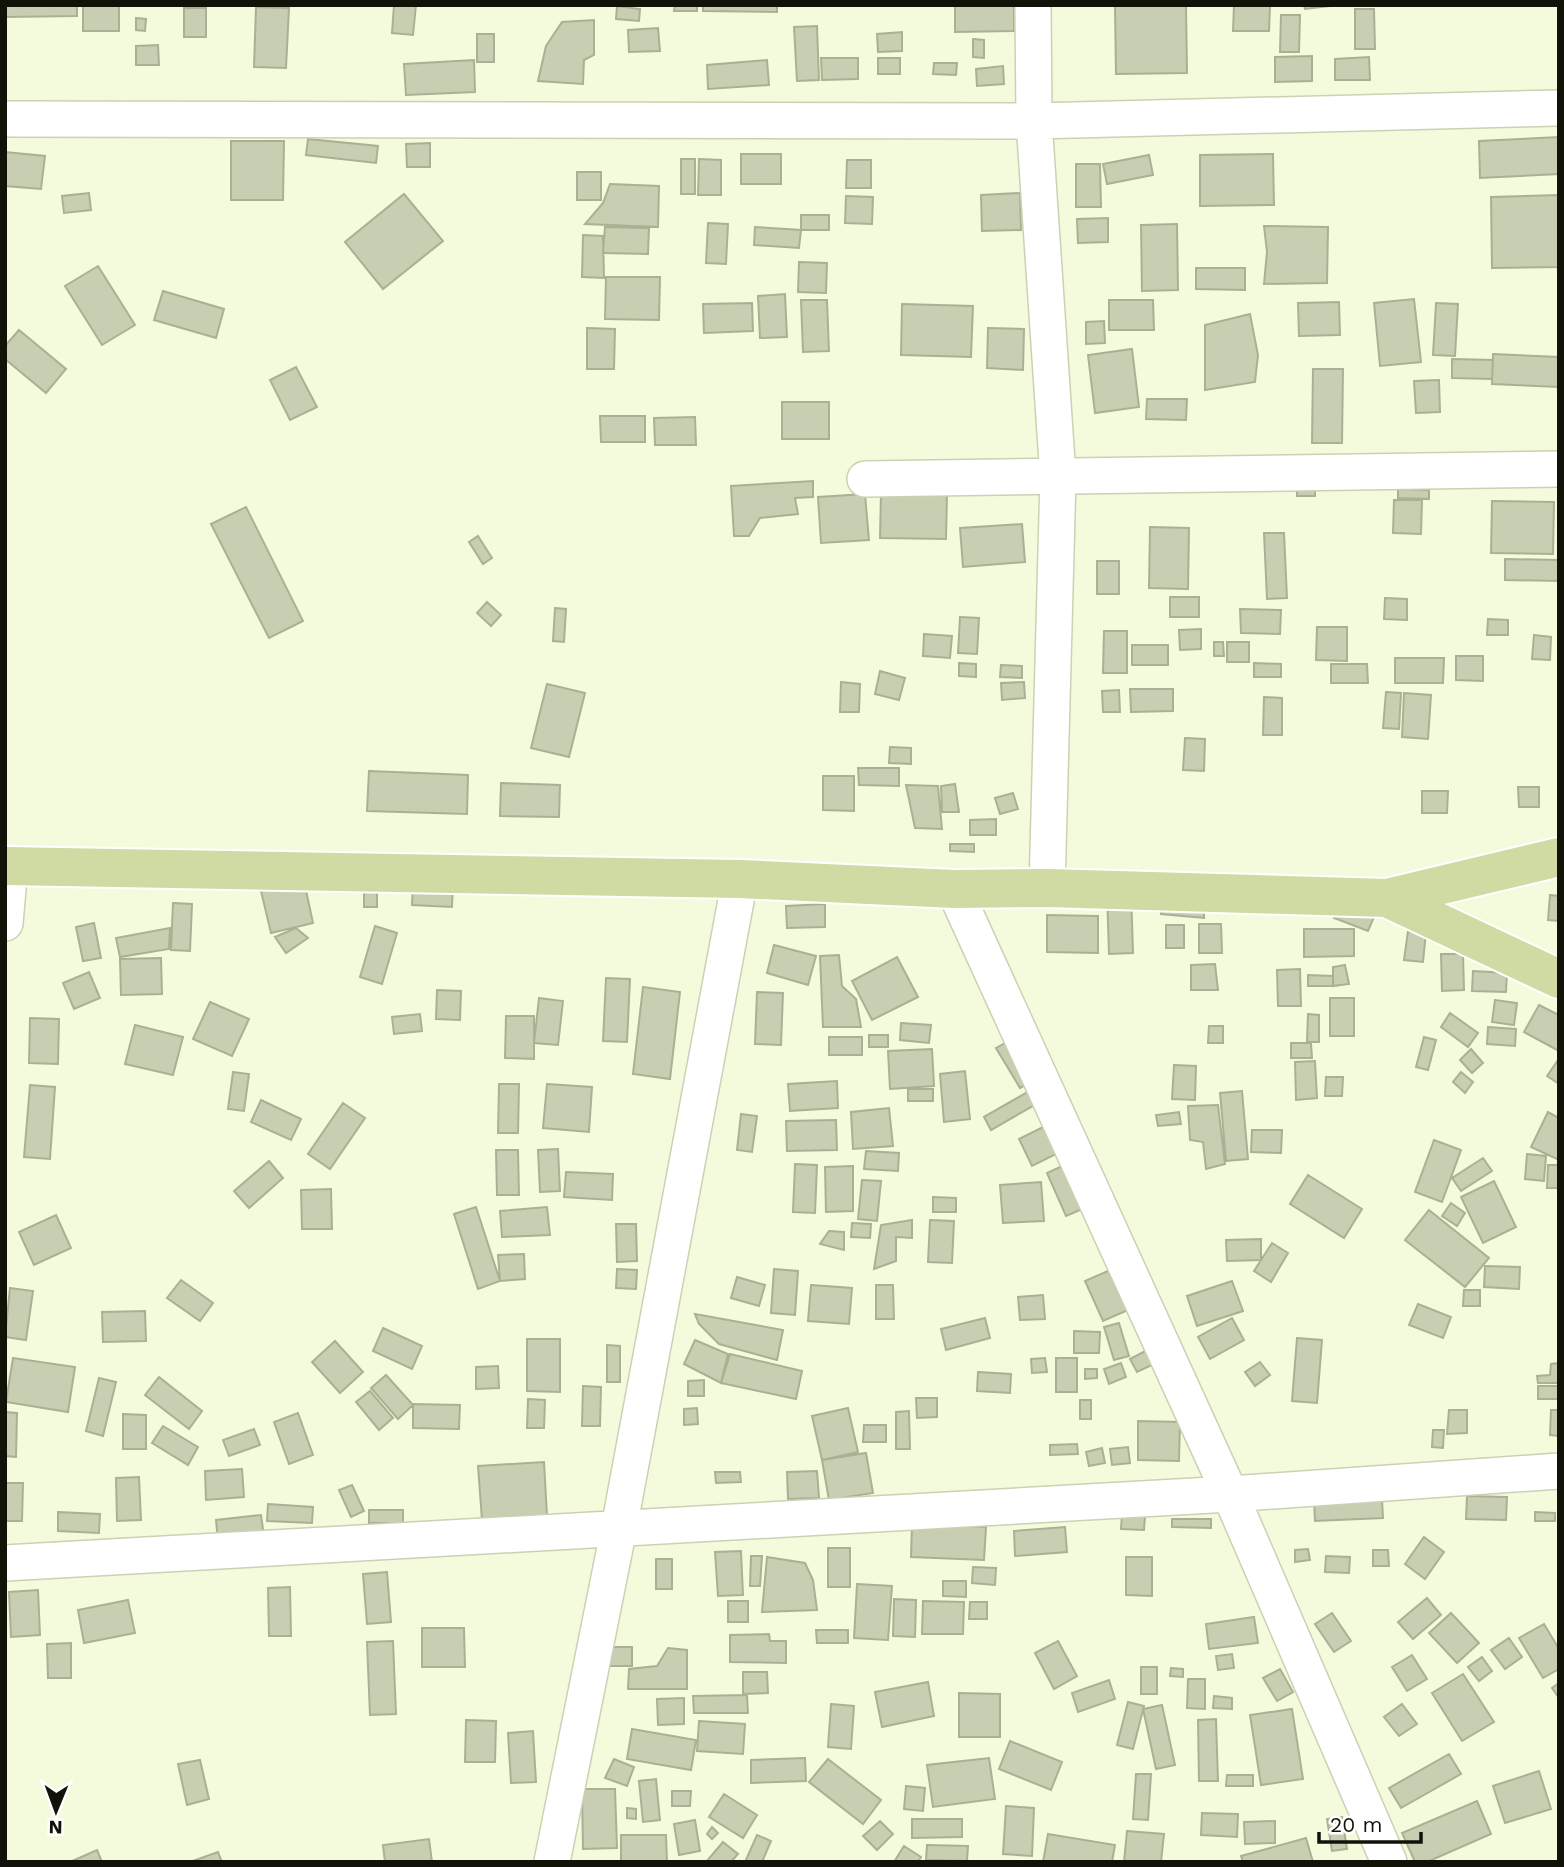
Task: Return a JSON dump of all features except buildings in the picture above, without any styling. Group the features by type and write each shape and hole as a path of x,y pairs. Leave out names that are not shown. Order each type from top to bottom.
{"main road":[{"path":"8,866 740,879 954,889 1047,888 1387,898 1559,857"},
{"path":"1387,898 1559,979"}],"street":[{"path":"1032,5 1034,121 1058,477 1047,888"},
{"path":"5,119 1034,121 1559,107"},
{"path":"865,479 1559,470"},
{"path":"5,923 8,866"},
{"path":"552,1862 619,1528 740,879"},
{"path":"954,889 1230,1494 1389,1862"},
{"path":"5,1563 1230,1494 1559,1471"}]}
